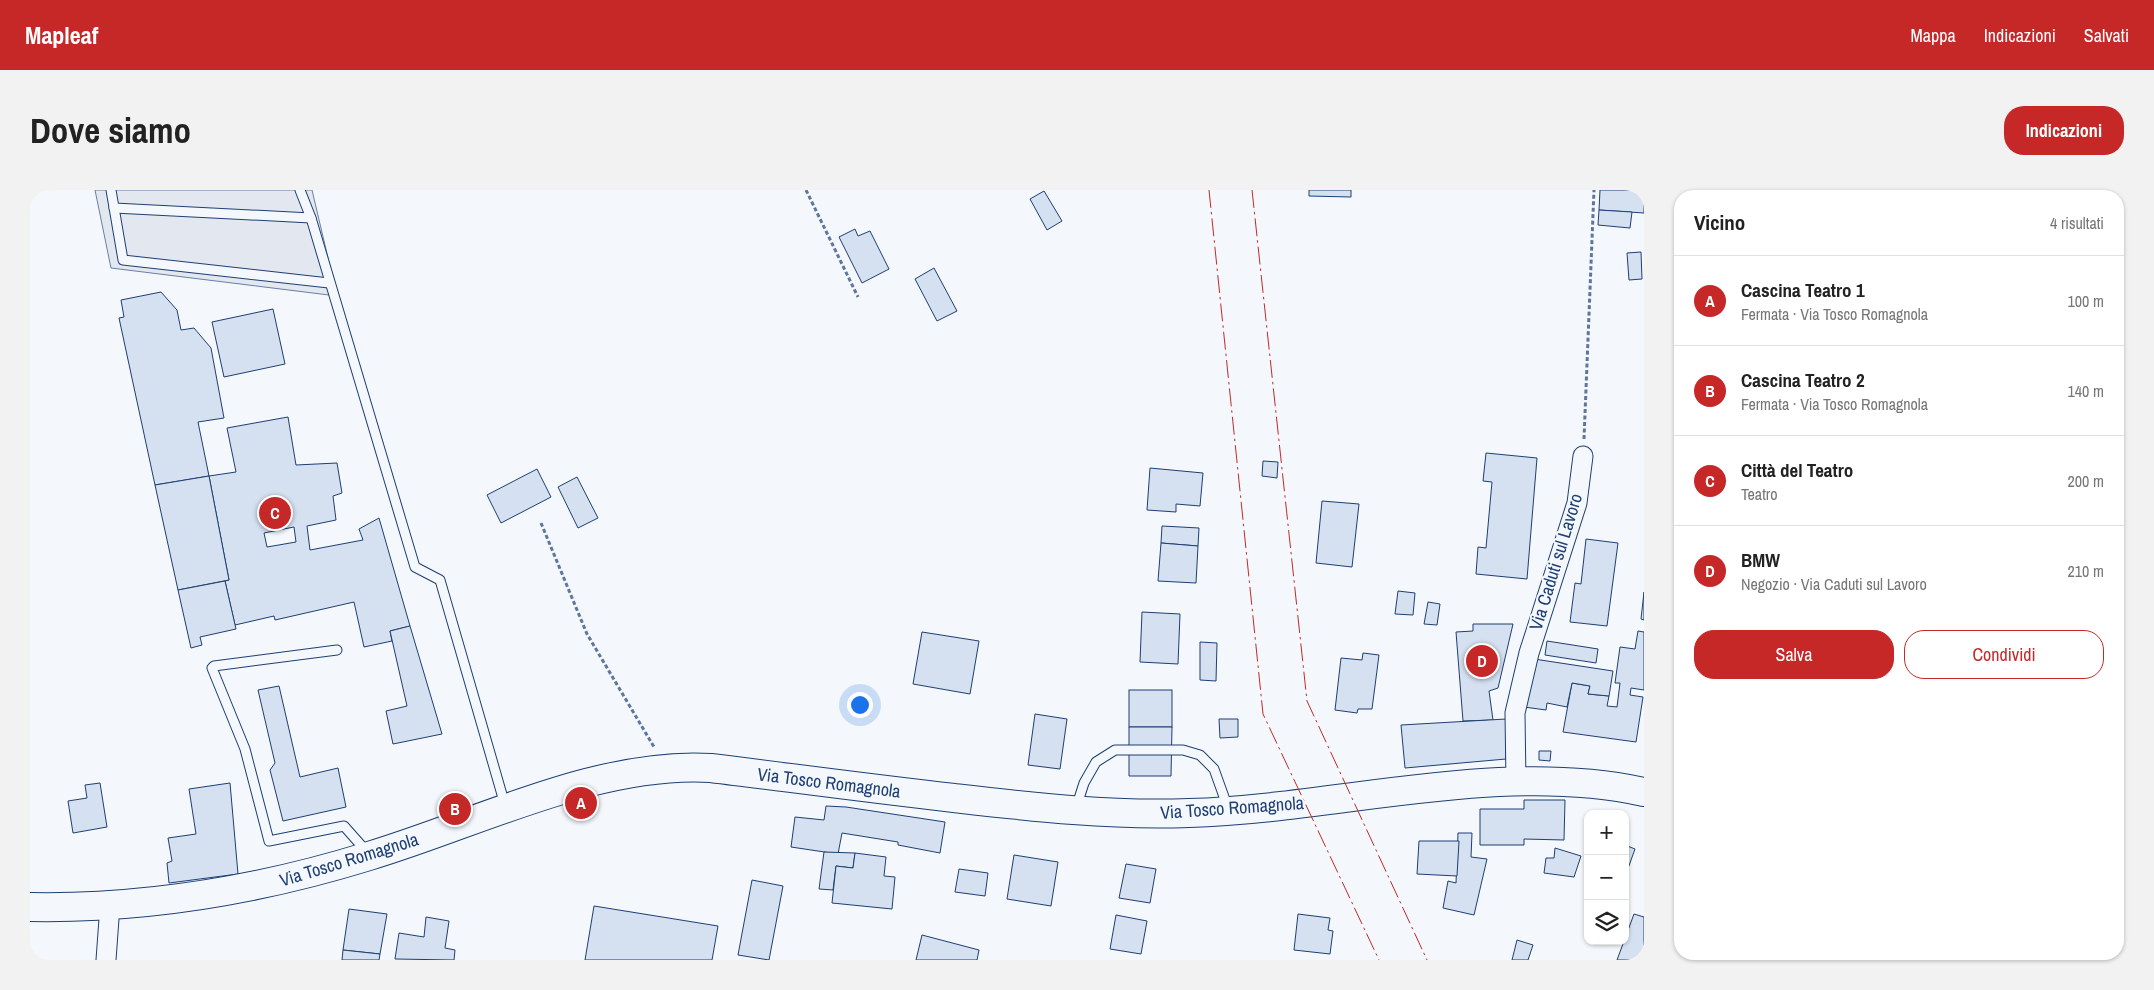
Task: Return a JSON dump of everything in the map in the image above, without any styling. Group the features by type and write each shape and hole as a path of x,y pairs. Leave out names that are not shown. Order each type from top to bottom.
{"main road":[{"name":"Via Tosco Romagnola","path":"30,907 110,905 208,895 252,887 370,856 506,809 592,782 666,768 711,768 1076,811 1142,814 1228,811 1516,782 1610,786 1644,792"}],"street":[{"name":"Via Caduti sul Lavoro","path":"1516,782 1515,713 1529,653 1577,502 1583,456"},
{"path":"106,960 110,905"}],"lane":[{"path":"112,190 123,260 330,283"},
{"path":"300,190 311,218 415,567 440,580 506,809"},
{"path":"114,208 311,218"},
{"path":"337,650 214,666 212,668 245,749 269,841 344,826 370,856"},
{"path":"1076,811 1084,783 1096,762 1115,750 1183,750 1200,755 1214,770 1228,811"}],"path":[{"path":"806,190 858,297"},
{"path":"1583,456 1594,190"},
{"path":"541,523 587,634 666,768"}],"shaded area":[{"path":"95,190 312,190 337,296 111,268"}],"building":[{"path":"1309,190 1351,190 1351,197 1309,196"},
{"path":"1600,190 1644,190 1644,213 1599,210"},
{"path":"1044,191 1062,221 1047,230 1030,199"},
{"path":"1599,210 1632,212 1630,228 1598,225"},
{"path":"855,229 858,236 870,231 889,269 862,283 839,237"},
{"path":"1641,252 1642,279 1629,280 1627,253"},
{"path":"934,268 957,311 937,321 915,279"},
{"path":"161,292 177,310 181,330 194,328 211,348 224,418 198,422 209,476 155,485 119,318 124,317 121,300"},
{"path":"273,309 285,364 224,377 212,322"},
{"path":"288,417 296,465 337,463 342,493 333,496 336,520 307,526 310,550 363,540 359,529 379,518 410,626 390,631 392,641 364,647 354,602 275,620 274,616 235,625 225,581 229,580 209,476 236,472 227,428","holes":["294,527 296,542 267,547 264,533"]},
{"path":"1486,453 1537,458 1527,579 1476,574 1478,547 1486,548 1492,482 1483,481"},
{"path":"1263,461 1278,462 1277,478 1262,476"},
{"path":"1150,468 1203,473 1200,506 1176,504 1176,512 1147,510"},
{"path":"537,469 551,497 501,523 487,495"},
{"path":"209,476 229,580 178,590 155,485"},
{"path":"577,477 598,518 578,528 558,487"},
{"path":"1322,501 1359,504 1352,567 1316,563"},
{"path":"1162,526 1199,528 1198,546 1161,543"},
{"path":"1586,539 1618,543 1607,626 1570,622 1575,583 1581,584"},
{"path":"1161,543 1198,546 1196,583 1158,581"},
{"path":"225,581 236,629 200,637 202,645 191,648 178,590"},
{"path":"1398,591 1415,593 1413,615 1395,614"},
{"path":"1644,592 1644,620 1641,619"},
{"path":"1428,602 1440,604 1437,625 1424,624"},
{"path":"1142,612 1180,614 1178,664 1140,662"},
{"path":"1473,624 1513,624 1498,688 1489,691 1493,720 1463,721 1456,632 1473,631"},
{"path":"410,626 442,734 393,744 386,711 407,706 390,631"},
{"path":"1638,631 1644,632 1644,690 1631,688 1630,695 1643,697 1636,742 1563,732 1572,683 1590,686 1588,694 1609,696 1607,706 1617,707 1620,683 1615,683 1620,647 1635,649"},
{"path":"922,632 979,641 970,694 913,684"},
{"path":"1547,641 1598,649 1596,663 1545,655"},
{"path":"1200,642 1217,643 1216,681 1200,680"},
{"path":"1363,653 1379,655 1372,709 1358,709 1357,713 1335,710 1341,658 1362,660"},
{"path":"1534,659 1613,671 1609,696 1588,694 1590,686 1572,683 1567,707 1547,703 1546,710 1524,707"},
{"path":"279,686 300,777 338,768 346,807 283,821 270,770 275,763 258,690"},
{"path":"1129,690 1172,690 1172,727 1129,727"},
{"path":"1035,714 1067,719 1060,769 1028,765"},
{"path":"1219,719 1238,719 1238,737 1220,738"},
{"path":"1506,719 1506,759 1405,768 1401,725"},
{"path":"1129,727 1172,727 1171,776 1129,776"},
{"path":"1539,751 1551,751 1550,761 1539,760"},
{"path":"100,783 107,827 73,833 68,801 87,798 85,785"},
{"path":"230,783 238,874 169,883 167,863 172,861 168,838 196,834 189,789"},
{"path":"1524,800 1565,800 1564,840 1524,839 1524,845 1480,845 1480,809 1524,809"},
{"path":"826,806 846,807 945,822 940,853 898,845 898,842 842,833 838,854 791,847 795,817 824,820"},
{"path":"1458,833 1472,833 1471,857 1487,859 1474,915 1443,908 1448,881 1456,883"},
{"path":"1419,841 1459,841 1457,876 1417,874"},
{"path":"1629,847 1635,849 1629,866"},
{"path":"1555,848 1581,856 1574,877 1544,873 1546,858 1554,858"},
{"path":"824,852 855,853 853,868 836,866 833,890 819,889"},
{"path":"855,853 886,857 884,876 895,877 892,909 832,903 836,866 853,868"},
{"path":"1014,855 1058,862 1051,906 1007,899"},
{"path":"1126,864 1156,869 1150,903 1119,898"},
{"path":"959,869 988,873 985,896 955,892"},
{"path":"752,880 783,886 769,960 738,955"},
{"path":"594,906 718,926 712,960 585,960"},
{"path":"349,909 387,914 380,954 343,950"},
{"path":"1298,914 1330,918 1328,930 1333,931 1330,954 1294,950"},
{"path":"1634,914 1644,917 1644,960 1617,960 1623,945 1629,945 1629,928"},
{"path":"1116,915 1147,921 1141,954 1110,949"},
{"path":"426,917 449,921 445,948 455,950 454,960 395,959 399,933 424,937"},
{"path":"922,935 979,950 977,960 916,960"},
{"path":"1517,940 1533,945 1528,960 1512,960"},
{"path":"343,950 380,954 379,960 342,960"}],"power":[{"path":"1209,190 1263,714 1379,960"},
{"path":"1252,190 1307,701 1427,960"}],"place":[{"name":"Città del Teatro","path":"275,513"},
{"name":"BMW","path":"1482,661"},
{"name":"Cascina Teatro 1","path":"581,803"},
{"name":"Cascina Teatro 2","path":"455,809"}]}
